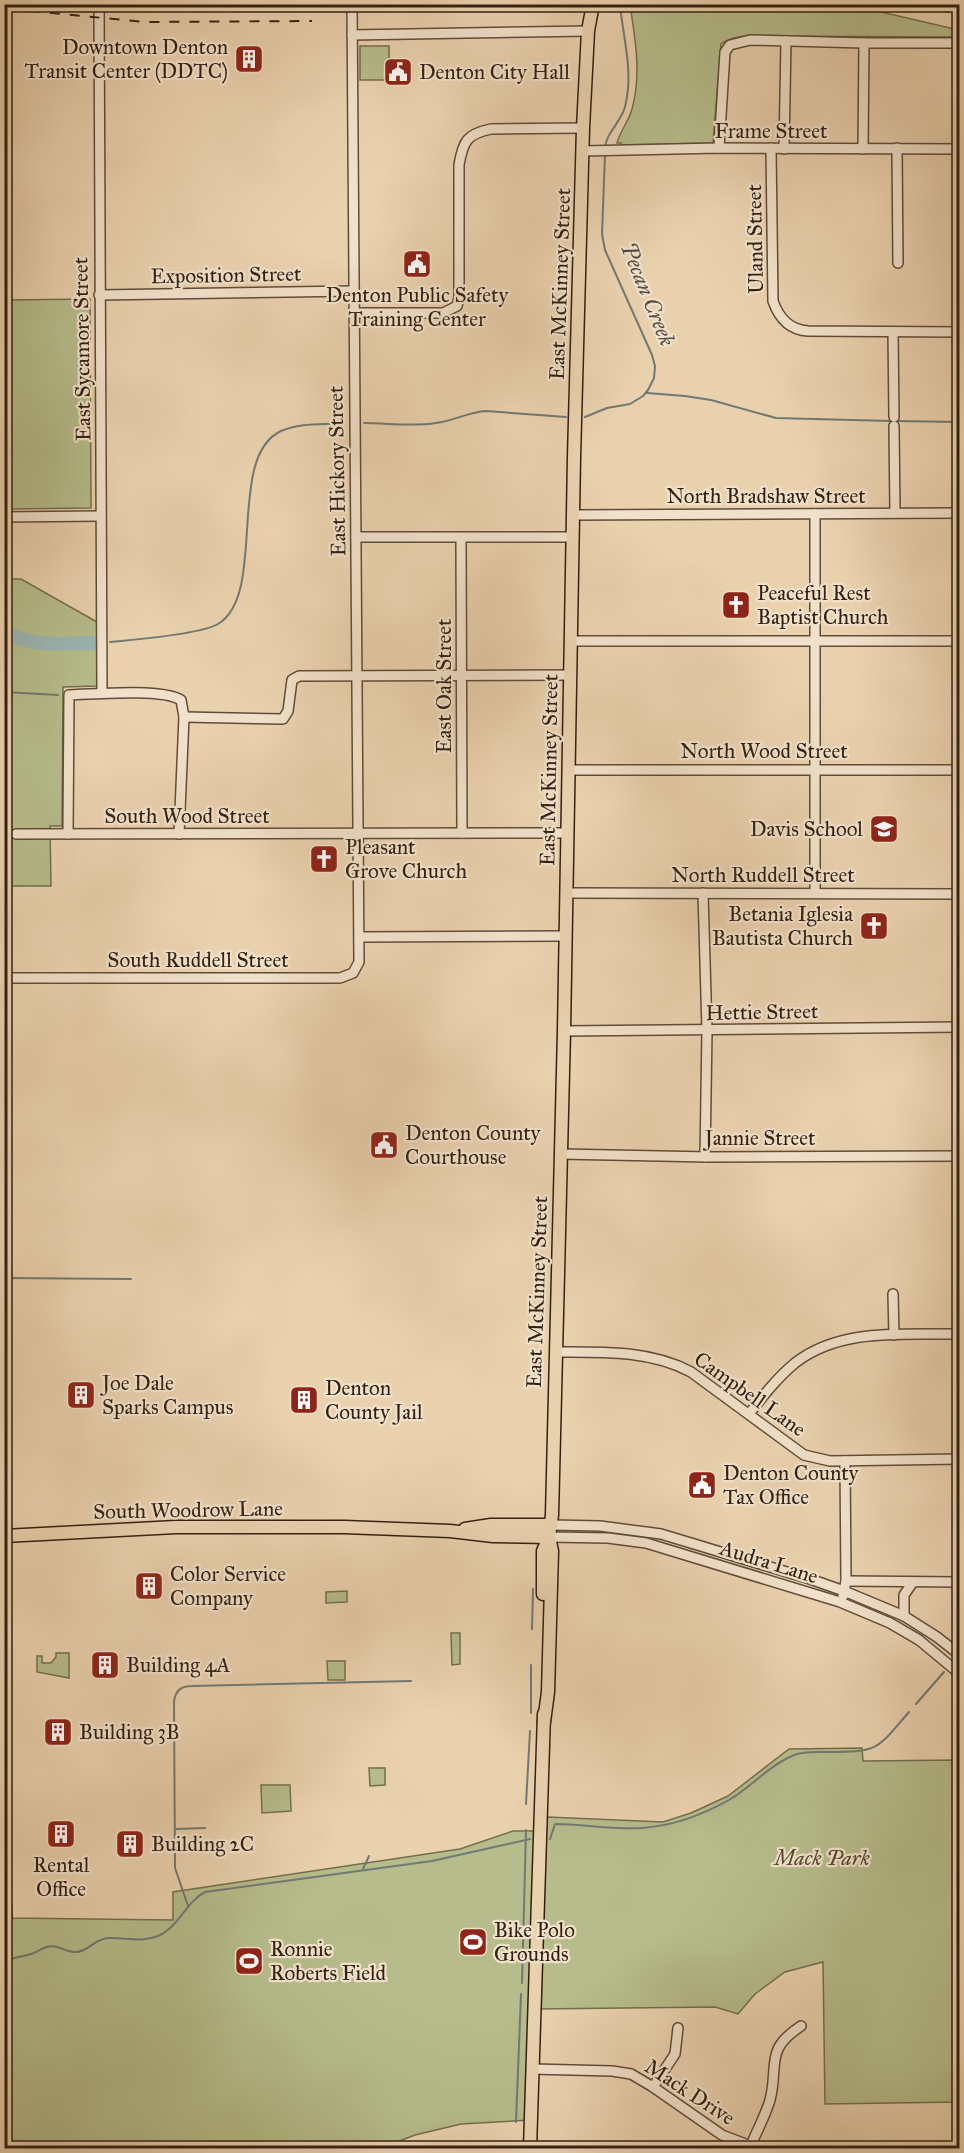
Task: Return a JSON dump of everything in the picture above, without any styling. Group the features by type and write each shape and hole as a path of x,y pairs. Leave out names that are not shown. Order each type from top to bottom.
{"main road":[{"name":"East McKinney Street","path":"530,2148 552,1551 550,1531 564,1031 570,641 583,128 588,31 593,4"},
{"name":"South Woodrow Lane","path":"4,1536 176,1527 372,1528 450,1531 491,1525 550,1531"}],"street":[{"name":"East Sycamore Street","path":"99,4 99,295 103,501 100,516 102,693"},
{"name":"East Hickory Street","path":"352,4 360,937"},
{"path":"351,35 588,31"},
{"path":"718,148 725,52 730,45 750,40 960,43"},
{"path":"784,149 786,41"},
{"path":"863,149 864,43"},
{"path":"353,313 443,313 457,306 459,298 459,165 462,151 469,137 480,131 492,129 583,128"},
{"name":"Frame Street","path":"583,151 718,148 960,149"},
{"name":"Uland Street","path":"771,148 773,301 781,317 797,331 893,332"},
{"path":"897,148 898,263"},
{"name":"Exposition Street","path":"99,295 353,291"},
{"path":"895,513 893,332 960,332"},
{"path":"815,513 815,893"},
{"name":"North Bradshaw Street","path":"573,515 960,513"},
{"path":"4,517 100,516"},
{"path":"356,537 573,537"},
{"name":"East Oak Street","path":"461,538 462,833"},
{"path":"570,641 960,641"},
{"path":"184,717 283,719 288,711 292,680 299,676 570,675"},
{"path":"68,834 69,695 102,693 175,696 182,700 184,717 179,834"},
{"name":"North Wood Street","path":"569,770 960,770"},
{"path":"359,834 567,833"},
{"name":"South Wood Street","path":"16,834 359,834"},
{"name":"North Ruddell Street","path":"566,893 960,894"},
{"path":"703,893 707,1030 705,1156"},
{"path":"360,937 565,936"},
{"name":"South Ruddell Street","path":"4,978 340,978 347,977 357,968 360,937"},
{"name":"Hettie Street","path":"564,1031 960,1027"},
{"name":"Jannie Street","path":"561,1154 960,1156"},
{"path":"893,1294 894,1335"},
{"path":"749,1414 774,1383 796,1362 829,1344 863,1336 960,1334"},
{"name":"Campbell Lane","path":"555,1352 630,1355 659,1358 675,1363 691,1372 804,1455 830,1461 960,1459"},
{"path":"840,1602 845,1586 845,1461"},
{"name":"Audra Lane","path":"550,1531 600,1526 637,1529 845,1586 904,1616 960,1655"},
{"name":"Audra Lane","path":"550,1531 631,1540 840,1602 890,1623 918,1640 960,1674"},
{"path":"696,1558 701,1547"},
{"path":"904,1616 904,1595 914,1582"},
{"path":"845,1586 960,1582"},
{"path":"4,1861 8,1918"},
{"path":"752,2148 769,2103 773,2065 777,2051 786,2037 801,2026"},
{"path":"652,2087 673,2058 678,2028"},
{"name":"Mack Drive","path":"532,2069 622,2072 638,2078 714,2130 752,2148"}],"green space":[{"path":"763,7 849,8 877,11 959,30 959,37 752,36 731,39 721,44 713,143 621,145 617,143 631,113 635,97 636,48 631,11"},
{"path":"360,46 389,46 389,80 360,80"},
{"path":"90,299 91,508 5,509 5,300"},
{"path":"4,579 21,579 97,622 97,686 63,687 62,826 50,826 51,886 5,886"},
{"path":"347,1591 347,1602 326,1603 326,1592"},
{"path":"451,1633 460,1633 460,1664 452,1665"},
{"path":"56,1653 69,1653 69,1678 37,1672 37,1656 42,1656 42,1663 51,1663"},
{"path":"327,1661 345,1661 345,1680 328,1680"},
{"name":"Mack Park","path":"862,1748 863,1761 959,1760 959,2102 825,2104 823,1962 785,1972 755,1994 738,2014 715,2007 534,2009 531,2120 461,2124 415,2135 381,2148 5,2148 4,1861 8,1918 173,1920 173,1892 460,1849 513,1831 540,1831 548,1817 663,1822 691,1813 728,1796 789,1749"},
{"path":"369,1768 385,1768 385,1785 370,1786"},
{"path":"261,1785 290,1785 291,1811 262,1813"}],"waterway":[{"name":"Pecan Creek","path":"605,148 608,137 623,112 627,94 627,55 620,4"},
{"name":"Pecan Creek","path":"585,417 607,408 630,404 643,396 654,378 655,366 605,250 602,234 605,154"},
{"path":"647,393 711,400 776,418 891,421"},
{"name":"Pecan Creek","path":"364,423 427,424 486,411 566,417"},
{"path":"896,421 960,422"},
{"name":"Pecan Creek","path":"110,642 182,634 218,624 233,608 241,585 250,496 255,468 264,446 281,431 289,428 344,423"},
{"name":"Pecan Creek","path":"4,632 37,642 93,643"},
{"path":"4,692 58,695"},
{"path":"4,1278 131,1279"},
{"path":"532,1629 533,1589"},
{"path":"531,1665 531,1713"},
{"path":"916,1704 944,1672"},
{"path":"188,1906 175,1868 174,1701 180,1689 192,1686 411,1681"},
{"path":"550,1839 555,1824 642,1828 687,1819 729,1800 779,1763 797,1754 859,1751 876,1746 909,1712"},
{"path":"526,1804 530,1731"},
{"path":"175,1829 205,1828"},
{"path":"522,1983 526,1830"},
{"path":"4,1962 49,1946 79,1952 103,1939 145,1939 158,1936 171,1927 192,1902 205,1892 432,1861 530,1839"},
{"path":"363,1869 369,1856"},
{"path":"516,2122 521,1994"}],"railway":[{"path":"920,4 960,15"},
{"path":"10,9 145,22 312,21"},
{"path":"103,10 312,9"}],"place":[{"name":"Downtown Denton Transit Center (DDTC)","path":"249,59"},
{"name":"Denton City Hall","path":"398,72"},
{"name":"Denton Public Safety Training Center","path":"417,264"},
{"name":"Peaceful Rest Baptist Church","path":"736,605"},
{"name":"Davis School","path":"884,829"},
{"name":"Pleasant Grove Church","path":"324,859"},
{"name":"Betania Iglesia Bautista Church","path":"874,926"},
{"name":"Denton County Courthouse","path":"384,1145"},
{"name":"Joe Dale Sparks Campus","path":"81,1395"},
{"name":"Denton County Jail","path":"304,1400"},
{"name":"Denton County Tax Office","path":"702,1485"},
{"name":"Color Service Company","path":"149,1586"},
{"name":"Building 4A","path":"105,1665"},
{"name":"Building 3B","path":"58,1732"},
{"name":"Rental Office","path":"61,1834"},
{"name":"Building 2C","path":"130,1844"},
{"name":"Bike Polo Grounds","path":"473,1942"},
{"name":"Ronnie Roberts Field","path":"249,1961"}]}
